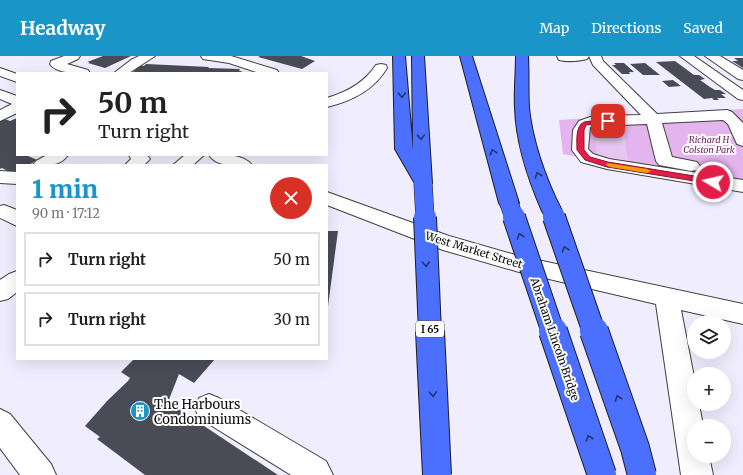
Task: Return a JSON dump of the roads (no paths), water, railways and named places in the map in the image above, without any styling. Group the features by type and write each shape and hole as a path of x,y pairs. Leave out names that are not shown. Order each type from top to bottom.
{"highway":[{"path":"398,56 401,80 403,149 422,183"},
{"name":"I 65","path":"418,56 422,183 437,475"},
{"name":"Abraham Lincoln Bridge","path":"466,56 509,203 602,475"},
{"path":"522,56 522,108 531,155 635,448 642,475"}],"street":[{"path":"74,56 56,64 80,72"},
{"path":"122,72 135,63 149,56"},
{"path":"207,56 232,60 269,72"},
{"path":"563,57 583,56"},
{"path":"595,56 597,62 653,119 665,161 743,175"},
{"path":"686,56 743,96"},
{"path":"711,56 743,76"},
{"path":"328,103 358,90 370,82 382,68"},
{"path":"0,72 16,78"},
{"path":"0,94 16,101"},
{"path":"0,116 16,108"},
{"path":"743,141 735,122 727,115 593,121 584,124 581,130 580,150 587,158 607,164 743,186"},
{"path":"44,164 58,156"},
{"path":"135,164 141,159 138,156"},
{"path":"183,164 195,156"},
{"path":"220,156 240,164"},
{"path":"0,177 16,178"},
{"name":"West Market Street","path":"328,198 442,242 519,264 743,314"},
{"path":"0,292 16,281"},
{"path":"667,297 697,475"},
{"path":"209,408 315,472 317,475"},
{"path":"0,424 40,475"}],"place":[{"name":"The Harbours Condominiums","path":"140,411"}],"park label":[{"name":"Richard H Colston Park","path":"709,146"}]}
